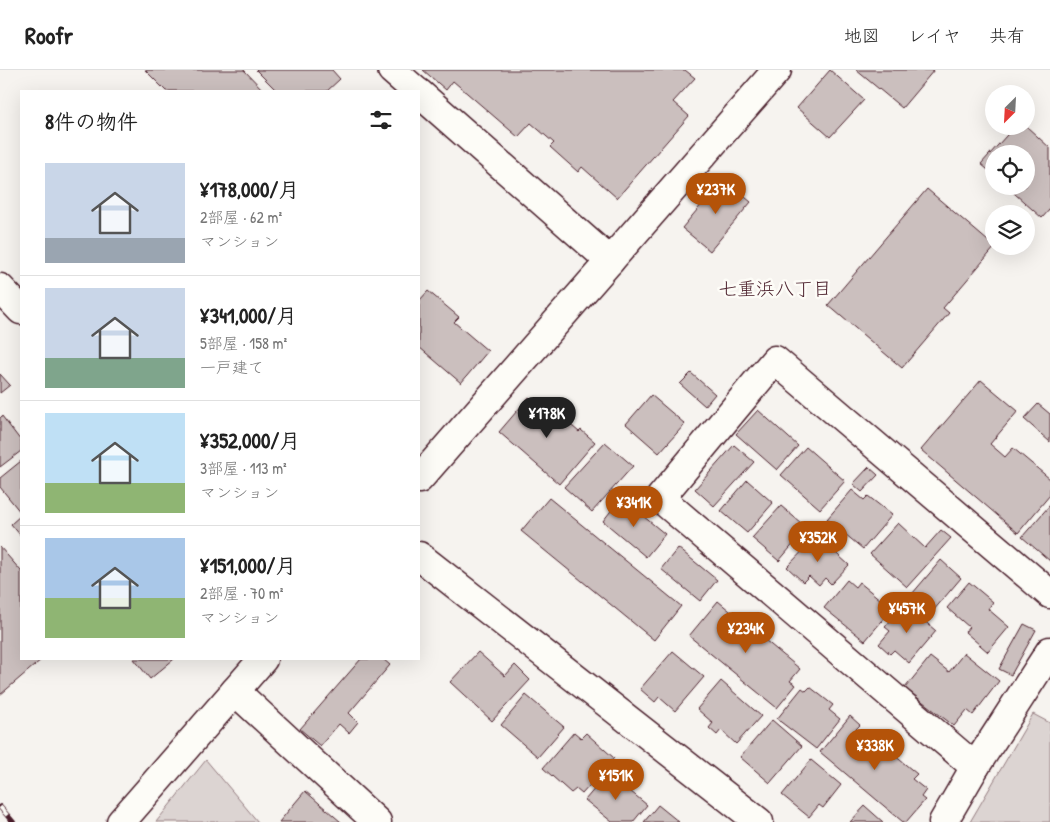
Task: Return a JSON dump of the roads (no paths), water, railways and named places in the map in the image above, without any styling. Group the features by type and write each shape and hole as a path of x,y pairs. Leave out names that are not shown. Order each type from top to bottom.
{"street":[{"path":"392,70 416,90"},
{"path":"420,478 777,70"},
{"path":"420,94 610,261"},
{"path":"0,288 20,309"},
{"path":"975,767 660,498 775,360 1050,594"},
{"path":"420,557 758,822"},
{"path":"943,822 975,767 1050,652"},
{"path":"121,822 262,660"},
{"path":"235,691 377,822"}],"railway":[{"path":"0,807 13,822"}],"district":[{"name":"七重浜八丁目","path":"775,288"}]}
